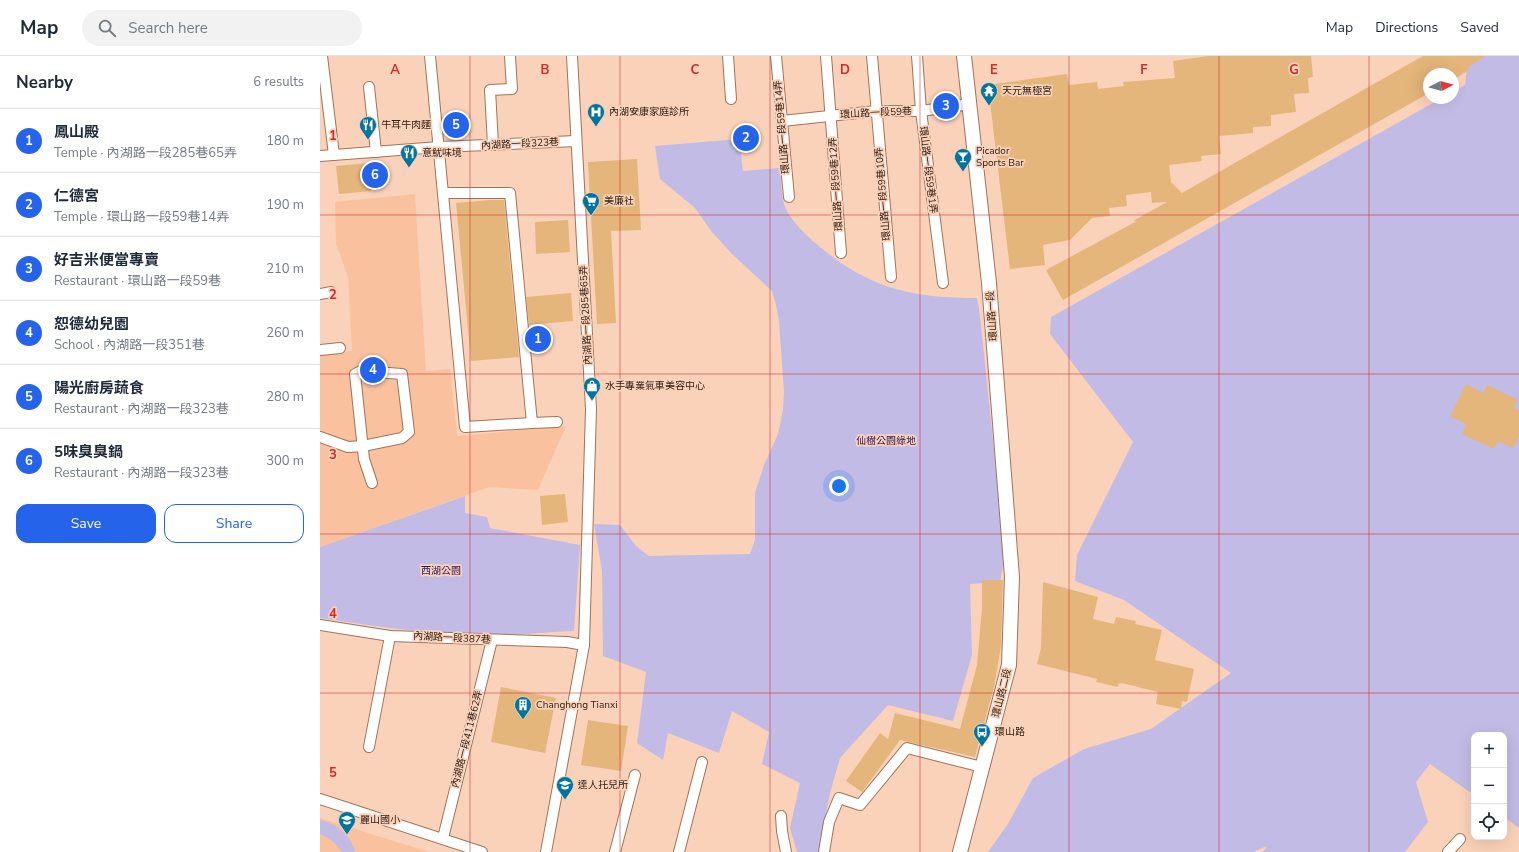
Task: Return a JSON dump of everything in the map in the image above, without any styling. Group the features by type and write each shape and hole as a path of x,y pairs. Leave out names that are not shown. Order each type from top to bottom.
{"street":[{"path":"322,56 322,85 334,154"},
{"path":"430,56 465,427 557,422"},
{"path":"493,145 490,90 512,89 510,56"},
{"name":"內湖路一段285巷65弄","path":"546,852 584,645 591,409 572,56"},
{"path":"728,56 731,99"},
{"name":"環山路一段59巷14弄","path":"776,56 789,197"},
{"name":"環山路一段59巷12弄","path":"826,56 841,253"},
{"name":"環山路一段59巷10弄","path":"872,56 890,277"},
{"name":"環山路一段59巷1弄","path":"917,56 921,111 943,283"},
{"name":"環山路一段","path":"964,56 989,283 1012,577"},
{"path":"369,86 376,152"},
{"name":"環山路一段59巷","path":"782,121 876,112 921,111 970,104"},
{"name":"內湖路一段323巷","path":"320,156 438,147 576,141"},
{"path":"444,193 510,193 532,423"},
{"path":"320,294 331,292"},
{"path":"320,350 340,348"},
{"path":"320,437 348,447 362,446 402,438 409,432 402,374 361,371 355,374 362,446 364,459 372,483"},
{"name":"環山路二段","path":"960,852 1009,665 1012,577"},
{"name":"內湖路一段387巷","path":"320,625 390,636 567,642 584,645"},
{"path":"369,748 390,636"},
{"name":"內湖路一段411巷62弄","path":"443,838 492,640"},
{"path":"824,852 829,822 839,798 860,805 907,748 982,767"},
{"path":"679,852 702,762"},
{"path":"615,852 635,775"},
{"path":"320,799 482,852"},
{"path":"781,816 786,852"},
{"path":"1448,852 1460,839"}],"shaded area":[{"path":"415,194 426,371 450,369 457,436 566,426 538,490 489,487 320,547 320,355 352,351 348,276 336,244 335,202"},
{"name":"麗山國小","path":"320,818 429,852 320,852"}],"green space":[{"path":"1468,56 1519,56 1519,828 1507,819 1507,732 1471,732 1471,793 1430,764 1416,782 1428,822 1405,852 1263,852 1267,846 1253,852 988,852 1008,824 1033,778 1084,749 1151,729 1231,673 1124,600 1075,581 1077,555 1133,442 1050,334 1051,317 1431,104 1459,104 1459,88 1465,85"},
{"name":"仙樹公園綠地","path":"739,139 743,171 780,168 783,199 788,212 795,223 805,233 838,261 874,281 893,288 932,296 977,298 980,316 1005,555 1000,582 970,584 972,655 953,721 888,705 840,758 830,793 819,852 797,852 790,828 800,783 762,764 769,732 732,711 719,753 668,733 663,760 637,743 646,672 603,656 602,571 594,524 620,525 636,546 649,556 750,554 755,540 755,493 764,465 778,434 783,410 784,392 779,321 776,305 772,291 732,254 712,232 695,208 660,179 655,146"},
{"name":"西湖公園","path":"465,496 465,513 487,517 490,528 580,545 574,631 505,635 451,634 320,618 320,547"},
{"path":"320,820 337,827 342,831 347,836 355,852 342,852 333,841 320,834"}],"building":[{"path":"1208,56 1311,56 1313,77 1308,78 1309,93 1294,94 1296,112 1271,115 1271,126 1253,127 1253,133 1219,136 1221,154 1201,156 1202,161 1169,165 1171,182 1182,193 1423,56 1486,56 1468,67 1469,70 1459,76 1459,68 1423,68 1423,96 1063,300 1046,270 1137,221 1133,221 1167,202 1152,203 1151,192 1126,195 1127,206 1109,208 1110,216 1092,218 1070,240 1043,245 1045,265 1010,269 988,85 1067,74 1069,85 1097,82 1098,89 1124,86 1123,82 1175,78 1173,61"},
{"path":"637,159 641,230 611,231 616,323 597,324 588,162"},
{"path":"369,163 371,191 339,194 336,166"},
{"path":"504,200 519,357 471,361 456,203"},
{"path":"568,220 570,252 536,254 535,222"},
{"path":"571,293 573,321 529,325 526,297"},
{"path":"1466,384 1483,393 1487,385 1518,400 1514,408 1519,410 1519,437 1513,448 1498,441 1494,449 1462,434 1466,424 1450,416"},
{"path":"565,494 568,522 542,525 540,496"},
{"path":"982,580 1003,580 1001,646 994,687 975,757 900,740 862,792 846,781 880,733 888,739 895,713 960,729 977,665 982,608"},
{"path":"1043,582 1098,597 1093,619 1114,624 1116,617 1136,621 1135,624 1162,630 1155,660 1194,669 1187,702 1182,701 1181,709 1156,704 1158,692 1122,683 1118,684 1118,687 1096,682 1097,679 1037,664 1041,648"},
{"name":"Changhong Tianxi","path":"501,687 556,698 545,753 491,742"},
{"path":"588,720 628,726 621,771 581,765"}],"place":[{"name":"好吉米便當專賣","path":"946,106"},
{"name":"天元無極宮","path":"989,106"},
{"name":"陽光廚房蔬食","path":"456,125"},
{"name":"內湖安康家庭診所","path":"596,127"},
{"name":"仁德宮","path":"746,138"},
{"name":"牛耳牛肉麵","path":"368,140"},
{"name":"意魷味境","path":"409,168"},
{"name":"Picador Sports Bar","path":"963,172"},
{"name":"5味臭臭鍋","path":"375,175"},
{"name":"美廉社","path":"591,216"},
{"name":"鳳山殿","path":"538,339"},
{"name":"恕德幼兒園","path":"373,370"},
{"name":"水手專業氣車美容中心","path":"592,401"},
{"name":"Changhong Tianxi","path":"523,720"},
{"name":"環山路","path":"982,747"},
{"name":"達人托兒所","path":"565,800"},
{"name":"麗山國小","path":"347,835"}]}
